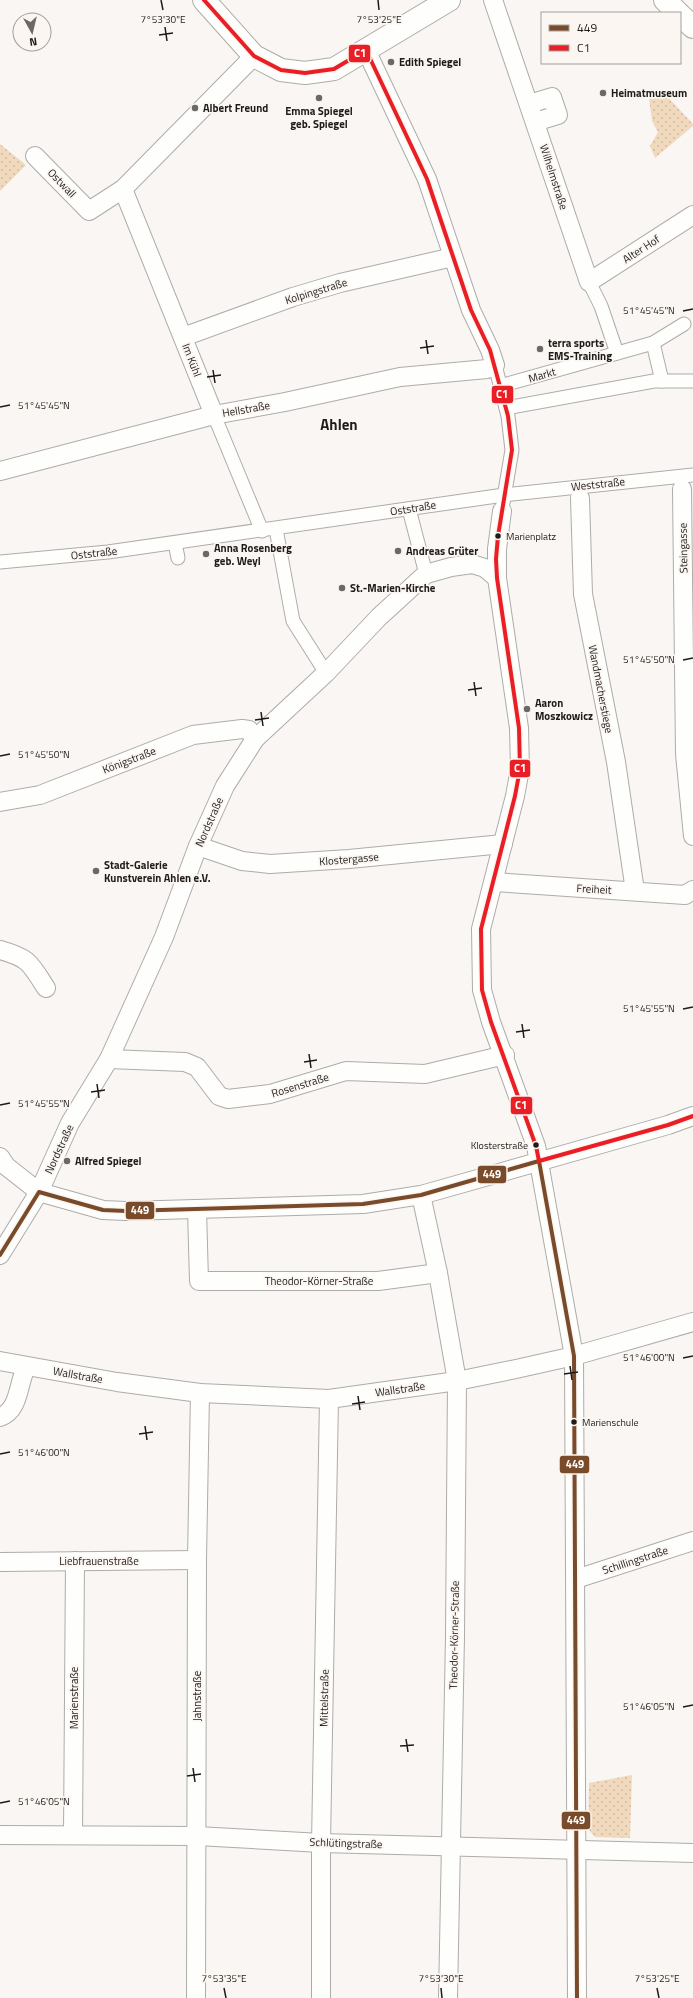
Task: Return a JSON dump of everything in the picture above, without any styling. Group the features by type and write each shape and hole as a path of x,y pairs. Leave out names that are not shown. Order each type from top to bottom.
{"street":[{"path":"204,0 254,56 281,70 305,73 334,69 449,0"},
{"name":"Wilhelmstraße","path":"493,0 589,282 601,306 617,353"},
{"path":"665,0 677,12"},
{"path":"681,16 693,27"},
{"path":"366,50 427,179 471,310 490,350 506,408 512,450 503,503 496,559 497,578 519,728 520,762 516,796 481,930 482,990 491,1022 505,1055 536,1146 574,1356 577,1998"},
{"path":"123,189 254,56"},
{"path":"529,104 552,97 558,115 535,122"},
{"name":"Ostwall","path":"35,156 89,211 123,189"},
{"name":"Im Kühl","path":"123,189 262,531"},
{"name":"Alter Hof","path":"589,282 693,215"},
{"name":"Kolpingstraße","path":"183,337 293,297 334,285 453,257"},
{"name":"Markt","path":"500,386 653,343 684,324"},
{"path":"653,343 662,381"},
{"name":"Hellstraße","path":"0,471 214,415 285,402 400,377 487,368 495,365"},
{"path":"506,408 654,381 693,381"},
{"name":"Weststraße","path":"503,503 580,492 686,480"},
{"name":"Steingasse","path":"686,480 685,754 693,836"},
{"name":"Wandmacherstiege","path":"580,492 583,594 616,762 635,891"},
{"name":"Oststraße","path":"0,562 59,551 108,552 410,509 503,503"},
{"path":"410,509 426,574"},
{"path":"276,529 293,621 326,672"},
{"path":"175,543 178,558"},
{"name":"Nordstraße","path":"0,1255 39,1192 70,1123 109,1060 164,937 198,846 226,786 255,739 326,672 379,617 426,574 451,567 472,564 485,568 497,578"},
{"name":"Königstraße","path":"0,802 40,795 193,736 242,729 249,730 255,739"},
{"name":"Klostergasse","path":"198,846 242,861 270,864 348,859 503,844"},
{"name":"Freiheit","path":"494,882 685,895 693,890"},
{"path":"0,950 20,956 33,967 46,988"},
{"name":"Rosenstraße","path":"109,1060 185,1062 192,1064 197,1067 220,1096 228,1099 270,1094 346,1071 425,1074 505,1055"},
{"path":"0,1157 6,1166 39,1192 103,1210 363,1204 421,1195 668,1125 693,1116"},
{"name":"Theodor-Körner-Straße","path":"421,1195 438,1273 457,1381 455,1636 448,1998"},
{"name":"Theodor-Körner-Straße","path":"197,1209 199,1281 378,1281 438,1273"},
{"name":"Wallstraße","path":"0,1361 118,1382 200,1394 329,1399 457,1381 574,1356 693,1322"},
{"path":"0,1417 11,1408 18,1396 24,1370 30,1367"},
{"name":"Jahnstraße","path":"196,1998 197,1560 200,1394"},
{"name":"Mittelstraße","path":"321,1998 329,1399"},
{"name":"Schillingstraße","path":"576,1579 693,1541"},
{"name":"Liebfrauenstraße","path":"0,1562 197,1560"},
{"name":"Marienstraße","path":"73,1836 75,1561"},
{"name":"Schlütingstraße","path":"0,1835 197,1836 322,1843 693,1853"}],"shaded area":[{"path":"664,93 693,124 693,126 655,158 650,146 658,132 652,121 649,98"},
{"path":"0,144 26,165 0,191"},
{"path":"632,1775 630,1838 595,1837 588,1829 589,1783"}],"transit line":[{"name":"C1","path":"204,0 254,56 281,70 305,73 334,69 366,50 427,179 471,310 490,350 508,416 512,450 498,536 496,559 497,578 519,728 520,769 515,796 481,929 482,990 491,1022 536,1146 539,1161 668,1125 693,1116"},
{"name":"449","path":"0,1255 39,1192 103,1210 126,1211 363,1204 421,1195 539,1161 574,1356 577,1998"}],"place":[{"name":"Edith Spiegel","path":"391,62"},
{"name":"Heimatmuseum","path":"603,93"},
{"name":"Emma Spiegel geb. Spiegel","path":"319,98"},
{"name":"Albert Freund","path":"195,108"},
{"name":"terra sports EMS-Training","path":"540,349"},
{"name":"Marienplatz","path":"498,536"},
{"name":"Andreas Grüter","path":"398,551"},
{"name":"Anna Rosenberg geb. Weyl","path":"206,554"},
{"name":"St.-Marien-Kirche","path":"342,588"},
{"name":"Aaron Moszkowicz","path":"527,709"},
{"name":"Stadt-Galerie Kunstverein Ahlen e.V.","path":"96,871"},
{"name":"Klosterstraße","path":"536,1145"},
{"name":"Alfred Spiegel","path":"67,1161"},
{"name":"Marienschule","path":"574,1422"}],"district":[{"name":"Ahlen","path":"339,425"}]}
